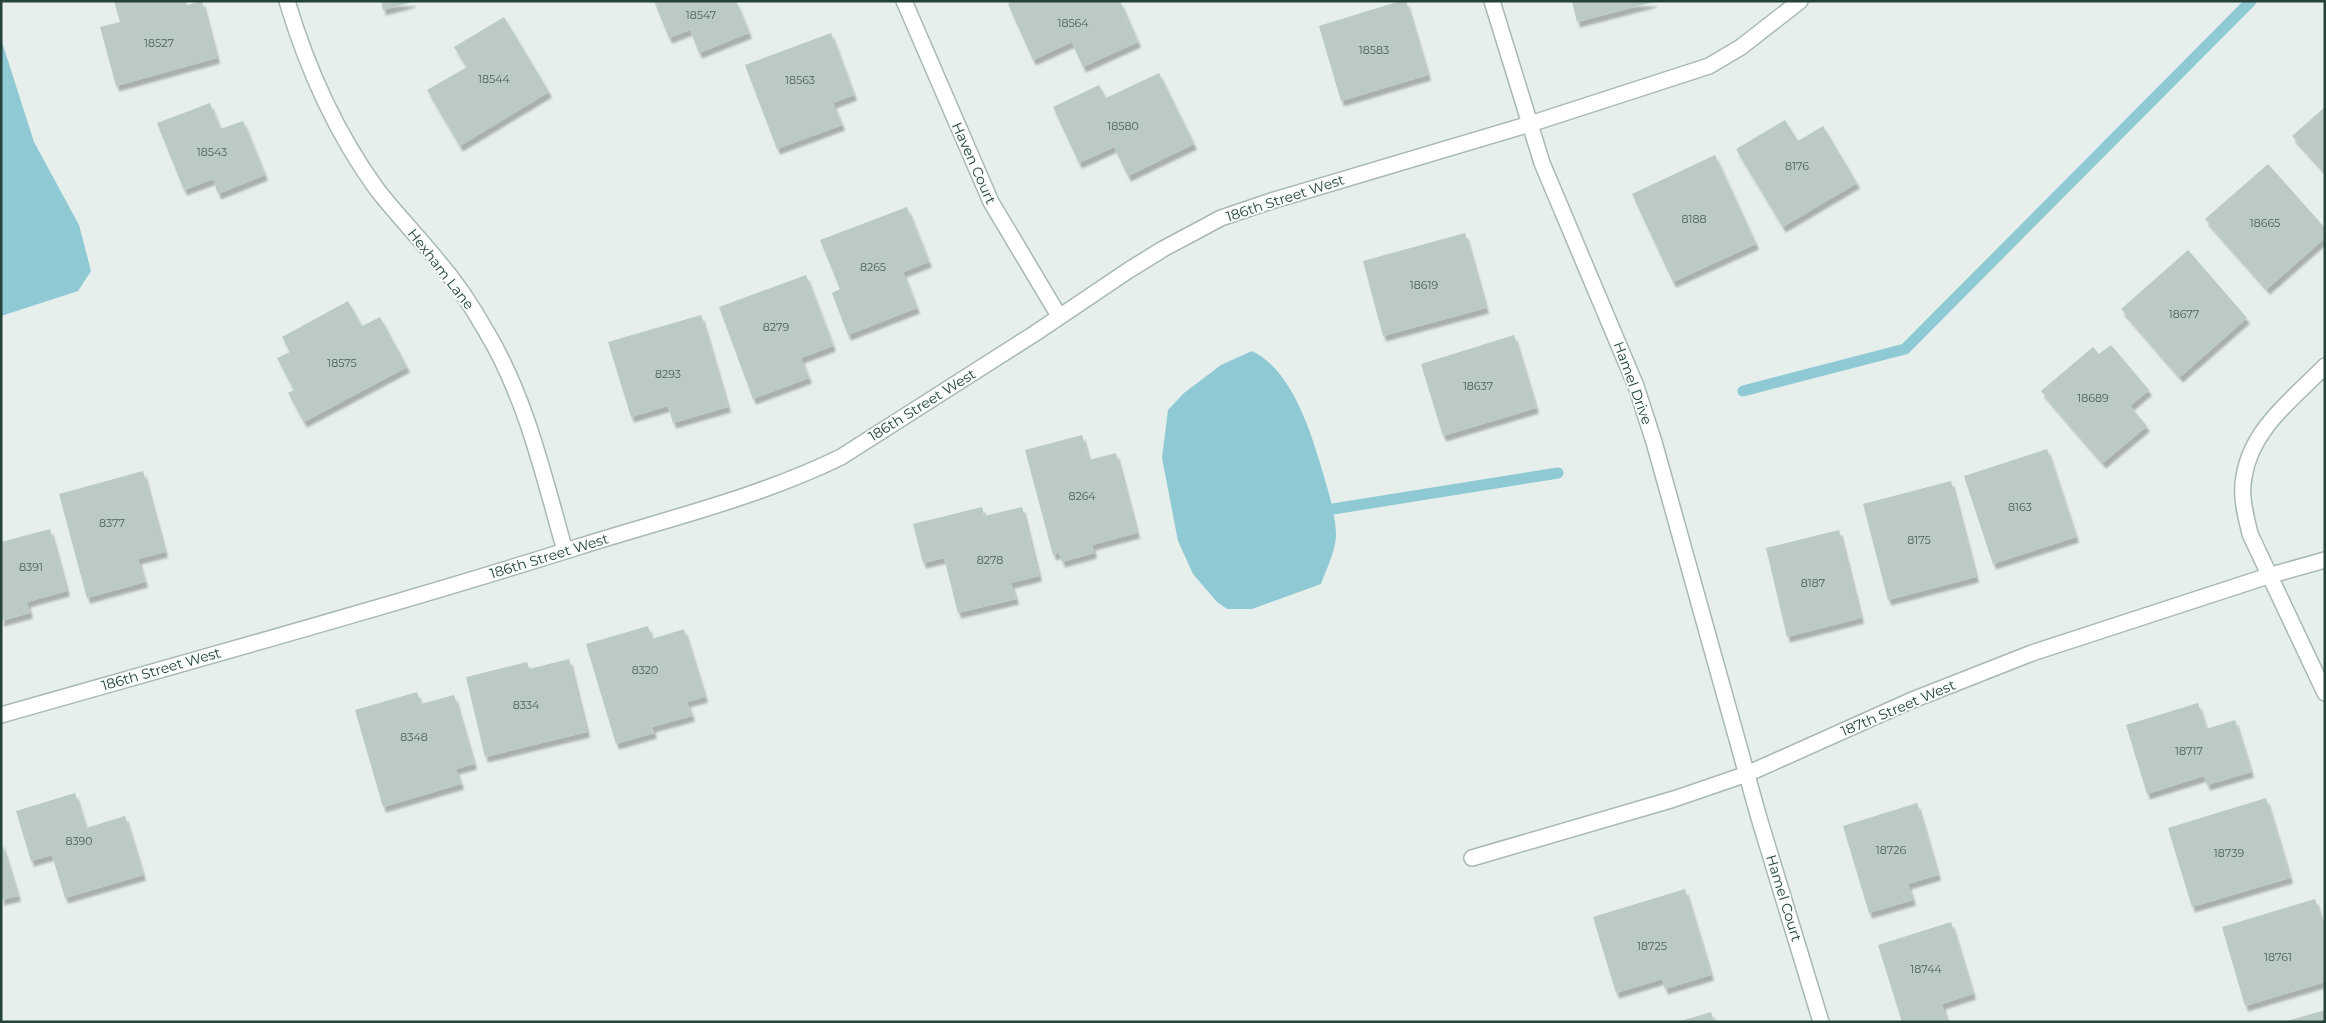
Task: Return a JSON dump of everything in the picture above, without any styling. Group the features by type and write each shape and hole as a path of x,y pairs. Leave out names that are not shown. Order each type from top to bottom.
{"street":[{"name":"Hexham Lane","path":"287,1 310,68 341,133 358,161 397,215 453,280 488,333 499,354 520,404 565,551"},
{"name":"Haven Court","path":"904,1 991,202 1059,316"},
{"name":"Hamel Drive","path":"1492,1 1542,163 1636,386 1680,532 1747,774"},
{"name":"186th Street West","path":"1,715 432,592 738,499 805,474 841,457 1163,249 1221,218 1280,198 1530,124 1709,66 1741,47 1800,1"},
{"path":"2325,366 2262,431 2249,456 2243,478 2244,507 2250,534 2268,576 2325,693"},
{"name":"187th Street West","path":"1472,858 1674,799 1747,774 1910,701 2032,653 2268,576 2325,560"},
{"name":"Hamel Court","path":"1747,774 1821,1022"}],"water":[{"path":"1,39 34,142 79,225 91,271 78,291 1,316"},
{"path":"1252,351 1266,360 1279,373 1298,404 1313,440 1328,489 1336,537 1332,555 1321,584 1252,609 1227,609 1217,602 1193,574 1178,541 1162,458 1168,410 1184,393 1221,365"}],"building":[{"path":"114,1 186,1 187,5 202,1 217,58 116,86 100,27 120,22"},
{"path":"381,1 413,1 413,2 383,10"},
{"path":"654,1 736,1 749,33 699,53 690,30 669,38"},
{"path":"1013,1 1120,1 1138,42 1083,67 1072,42 1033,60 1008,4"},
{"path":"1400,1 1406,1 1428,75 1341,101 1319,26"},
{"path":"1572,1 1654,1 1654,2 1577,22"},
{"path":"504,17 549,92 460,146 427,90 467,67 454,47"},
{"path":"831,33 854,95 833,103 842,125 777,149 745,65"},
{"path":"1159,73 1194,144 1128,176 1114,147 1079,163 1053,107 1099,85 1106,98"},
{"path":"210,103 220,129 243,121 265,175 218,194 213,179 184,190 157,123"},
{"path":"2325,107 2325,172 2292,136"},
{"path":"1785,120 1798,141 1823,126 1857,183 1783,227 1736,149"},
{"path":"1715,155 1756,244 1673,282 1632,194"},
{"path":"2268,164 2325,228 2325,238 2267,289 2205,219"},
{"path":"907,207 929,262 903,272 917,308 848,335 832,293 840,289 820,240"},
{"path":"1465,233 1486,308 1383,336 1363,261"},
{"path":"2188,250 2247,318 2180,377 2121,309"},
{"path":"806,275 833,346 801,358 809,378 753,399 719,307"},
{"path":"348,301 362,326 380,317 407,367 304,422 288,393 294,390 277,358 290,352 282,337"},
{"path":"701,315 728,407 673,423 668,406 631,417 608,342"},
{"path":"1514,335 1536,408 1443,436 1421,364"},
{"path":"2111,345 2149,390 2130,406 2147,426 2103,463 2041,391 2093,347 2099,354"},
{"path":"1082,435 1089,460 1116,453 1137,533 1092,545 1094,553 1062,562 1059,553 1053,555 1025,450"},
{"path":"2047,449 2076,537 1993,564 1964,476"},
{"path":"143,471 165,552 138,559 145,582 87,598 59,494"},
{"path":"1951,481 1976,577 1888,600 1863,504"},
{"path":"982,507 984,516 1022,507 1039,576 1011,583 1016,599 958,613 944,558 923,563 913,524"},
{"path":"50,529 67,591 27,602 30,613 1,621 1,542"},
{"path":"1839,530 1861,618 1787,637 1766,548"},
{"path":"648,626 652,639 684,629 705,697 687,702 692,716 652,727 654,733 616,744 586,644"},
{"path":"569,659 587,732 485,757 466,677 527,662 529,669"},
{"path":"417,692 421,704 454,695 474,764 456,769 461,784 383,807 355,710"},
{"path":"2198,703 2206,729 2235,720 2251,772 2207,785 2204,776 2147,794 2126,725"},
{"path":"75,793 86,828 125,816 143,875 65,898 52,855 31,861 16,811"},
{"path":"2266,798 2290,878 2192,907 2168,828"},
{"path":"1917,803 1938,875 1908,884 1913,900 1869,913 1843,826"},
{"path":"1,841 18,896 1,900"},
{"path":"1685,889 1711,975 1665,989 1662,979 1616,993 1593,917"},
{"path":"2315,899 2325,931 2325,982 2245,1006 2222,927"},
{"path":"1951,922 1973,994 1942,1004 1947,1021 1902,1022 1878,945"},
{"path":"2325,1010 2325,1022 2287,1022 2287,1021"},
{"path":"1711,1012 1714,1022 1681,1022 1681,1021"}],"waterway":[{"path":"1743,391 1905,349 2251,1"},
{"path":"1333,509 1558,473"}]}
